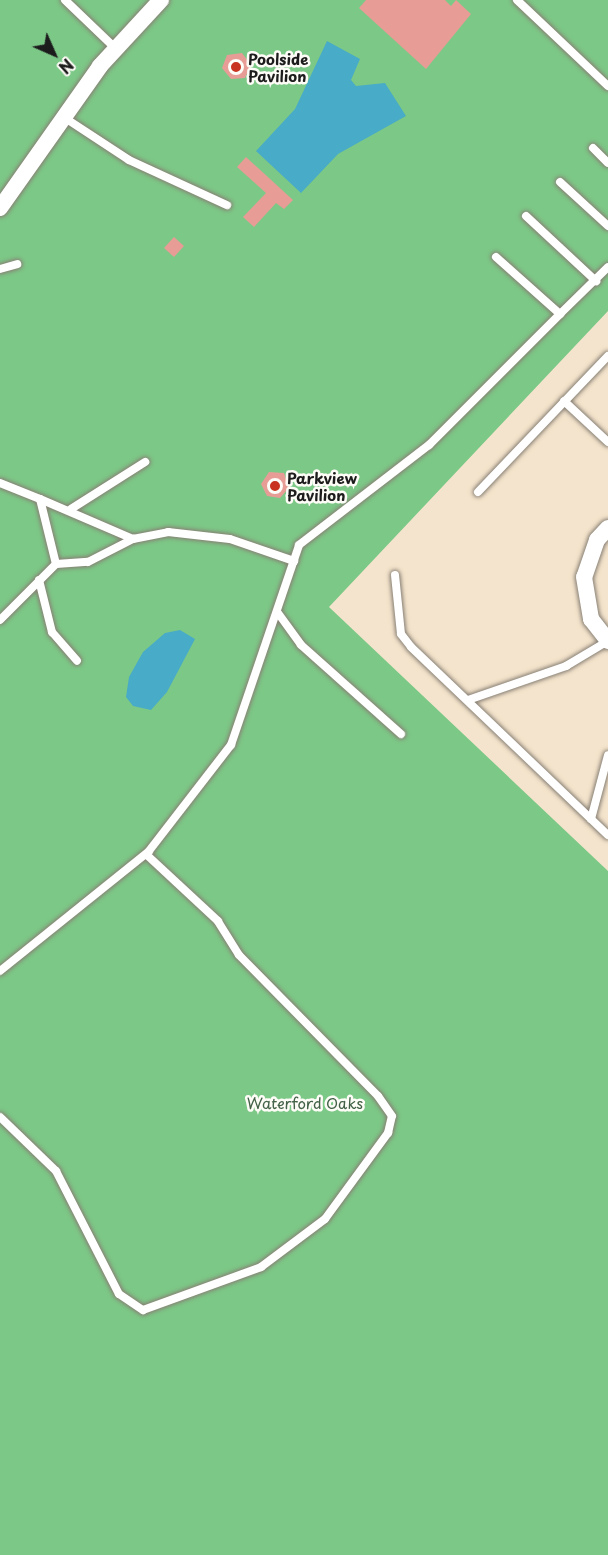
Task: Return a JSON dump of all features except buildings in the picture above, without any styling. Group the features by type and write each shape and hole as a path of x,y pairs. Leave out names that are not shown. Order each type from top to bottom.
{"street":[{"path":"0,208 62,116 115,48 161,0"},
{"path":"608,528 597,540 584,577 591,619 608,641"}],"lane":[{"path":"64,0 115,48"},
{"path":"517,0 608,86"},
{"path":"62,116 129,160 227,205"},
{"path":"593,148 608,163"},
{"path":"560,182 608,226"},
{"path":"526,216 596,281"},
{"path":"496,257 560,314"},
{"path":"0,269 17,264"},
{"path":"0,971 146,854 231,745 278,613 299,545 429,445 608,267"},
{"path":"478,492 608,356"},
{"path":"564,401 608,442"},
{"path":"71,509 144,462"},
{"path":"0,483 71,509 133,539"},
{"path":"40,499 56,564"},
{"path":"0,620 56,564 88,562 133,539 168,532 230,539 294,561"},
{"path":"395,574 401,634 608,836"},
{"path":"39,580 52,632 76,661"},
{"path":"278,613 301,645 401,734"},
{"path":"468,700 557,669 608,641"},
{"path":"591,819 608,755"},
{"path":"0,1117 56,1171 119,1293 149,1311 261,1267 325,1219 388,1133 392,1116 378,1096 239,955 218,921 146,854"}],"green space":[{"name":"Waterford Oaks","path":"0,0 608,0 608,311 329,607 608,871 608,1555 0,1555"}],"water":[{"path":"327,41 360,59 351,80 356,86 385,83 406,116 338,154 301,193 256,151 295,109"},
{"path":"180,630 195,639 167,692 151,710 133,706 126,697 129,677 143,652 165,633"}],"place":[{"name":"Poolside Pavilion","path":"236,67"},
{"name":"Parkview Pavilion","path":"275,486"}]}
